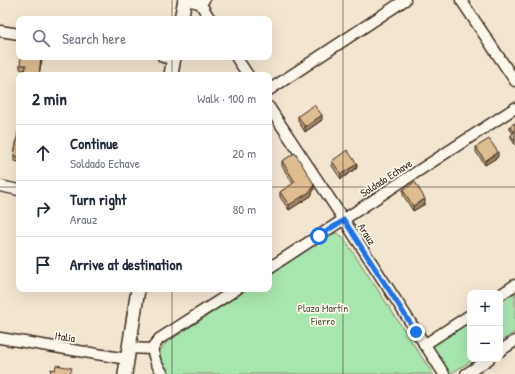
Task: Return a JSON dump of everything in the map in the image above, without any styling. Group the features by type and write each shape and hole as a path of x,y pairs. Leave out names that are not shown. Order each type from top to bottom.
{"street":[{"path":"182,16 185,0 202,1 209,16"},
{"path":"272,88 405,0"},
{"path":"461,0 515,81"},
{"path":"0,31 16,34"},
{"path":"170,60 171,72"},
{"path":"238,60 246,72"},
{"name":"Soldado Echave","path":"272,266 515,108"},
{"name":"Arauz","path":"272,112 444,374"},
{"path":"0,186 16,189"},
{"path":"503,293 515,285"},
{"path":"125,374 138,292"},
{"path":"163,374 156,363 152,350 159,339 232,292"},
{"path":"424,345 467,317"},
{"name":"Italia","path":"0,338 128,353 152,350"},
{"path":"503,349 515,341"},
{"path":"466,374 484,362"}],"green space":[{"name":"Plaza Martín Fierro","path":"337,233 343,237 433,374 171,374 162,361 160,354 160,351 166,343 243,292 272,292 272,273 330,235"},
{"path":"515,286 515,332 503,340 503,326 503,294"},
{"path":"467,318 467,362 469,362 450,374 430,343"}],"building":[{"path":"21,60 41,60 39,72 25,72 26,65 20,65"},
{"path":"314,105 322,115 305,127 298,116"},
{"path":"515,123 515,141 511,135 514,132 510,126"},
{"path":"489,139 498,152 485,161 476,147"},
{"path":"16,144 16,156 14,156"},
{"path":"347,150 357,164 341,174 332,161"},
{"path":"295,153 314,184 311,191 289,205 280,192 295,182 282,161"},
{"path":"415,182 425,199 413,206 403,190"},
{"path":"56,365 72,368 70,374 50,374 51,369 55,370"}],"route":[{"path":"319,236 344,220 416,332"}]}
